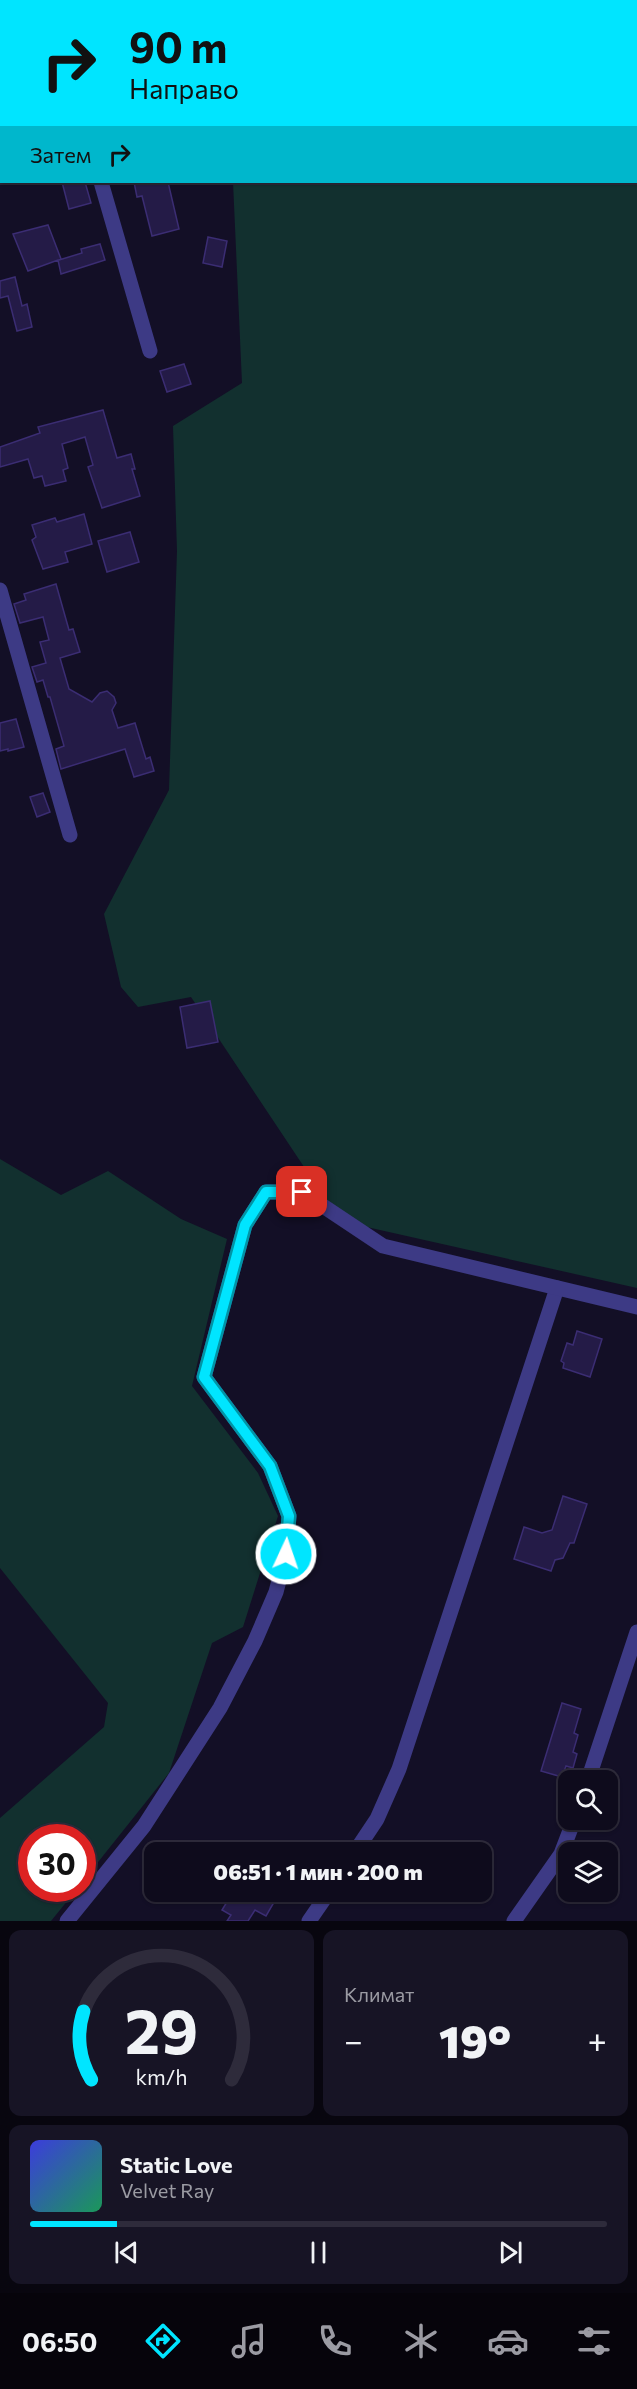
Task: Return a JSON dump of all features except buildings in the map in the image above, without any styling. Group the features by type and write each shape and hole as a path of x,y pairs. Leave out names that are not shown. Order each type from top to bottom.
{"street":[{"path":"102,183 150,351"},
{"path":"0,590 70,835"},
{"path":"67,1921 144,1826 220,1708 255,1641 276,1592 286,1554 289,1516 270,1466 204,1377 245,1225 266,1192 302,1192 383,1246 637,1307"},
{"path":"362,1842 378,1819 399,1769 556,1288"},
{"path":"591,1770 637,1632"},
{"path":"514,1921 561,1854 570,1830"},
{"path":"309,1921 322,1902"}],"green space":[{"path":"233,183 637,183 637,1288 340,1221 191,997 138,1007 121,987 104,914 169,790 177,551 173,426 242,383"},
{"path":"0,1159 61,1195 108,1171 181,1219 227,1239 192,1386 258,1473 278,1516 243,1627 212,1643 169,1773 96,1865 96,1824 18,1824 18,1902 66,1902 51,1921 0,1921 0,1818 104,1727 108,1703 0,1568"}],"route":[{"path":"286,1554 289,1516 270,1466 204,1377 245,1225 266,1192 302,1192"}]}
